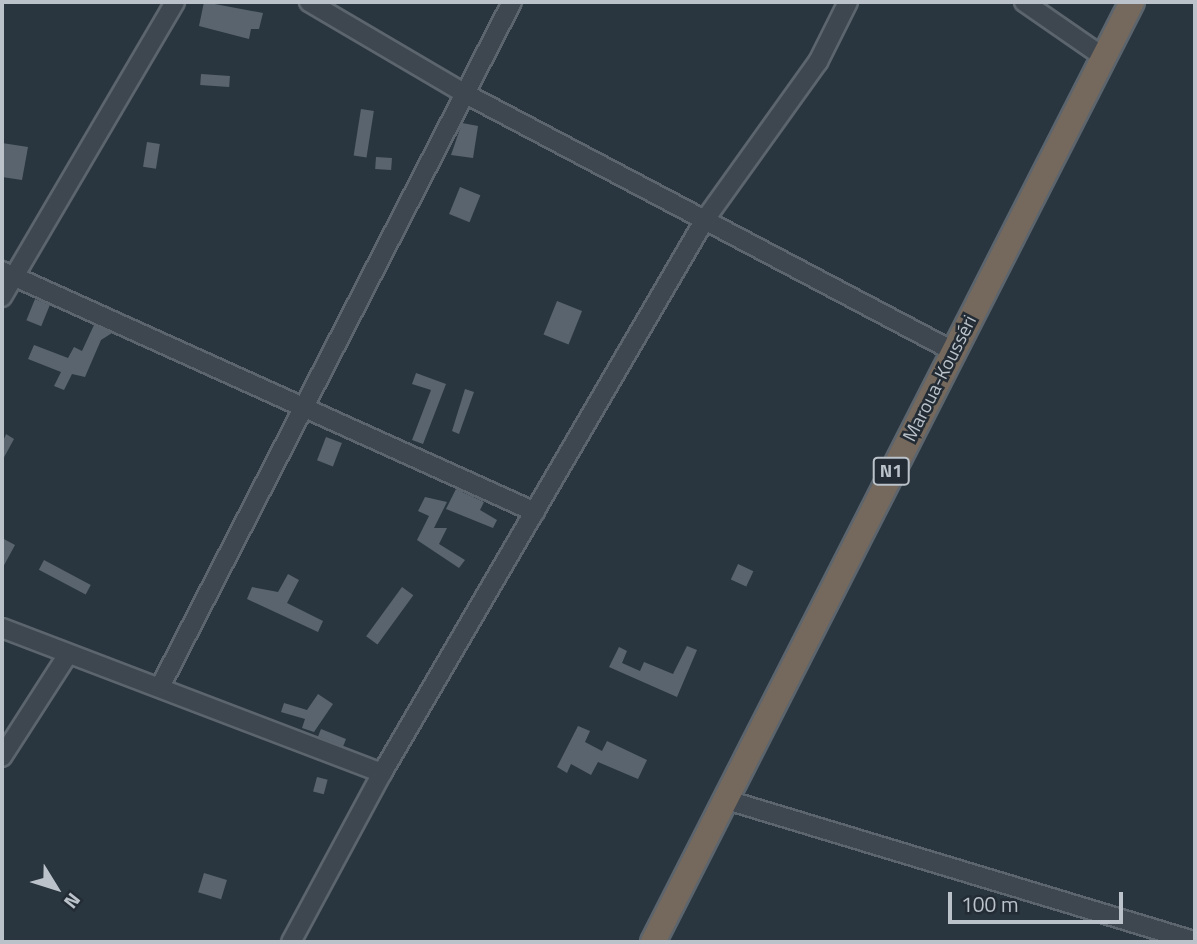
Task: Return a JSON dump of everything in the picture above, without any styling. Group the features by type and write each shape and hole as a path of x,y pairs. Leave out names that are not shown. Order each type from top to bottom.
{"highway":[{"name":"Maroua-Kousséri","path":"653,942 1132,2"}],"street":[{"path":"2,297 8,273 176,2"},
{"path":"309,2 464,93 953,351"},
{"path":"161,685 300,405 512,2"},
{"path":"291,942 382,773 704,221 818,62 848,2"},
{"path":"1024,2 1105,58"},
{"path":"8,273 535,512"},
{"path":"2,628 68,654 161,685 382,773"},
{"path":"2,757 68,654"},
{"path":"727,800 1195,941"}],"building":[{"path":"204,2 263,13 259,29 251,29 249,39 199,26"},
{"path":"201,74 230,76 229,87 200,85"},
{"path":"361,109 374,111 366,157 354,155"},
{"path":"462,123 478,126 473,158 451,155"},
{"path":"147,142 160,144 156,169 143,167"},
{"path":"2,143 28,147 22,180 2,177"},
{"path":"376,157 392,158 391,170 375,169"},
{"path":"460,187 480,195 470,222 449,214"},
{"path":"35,299 50,305 41,326 26,320"},
{"path":"557,301 582,311 569,344 544,334"},
{"path":"94,325 112,333 101,340 85,377 72,374 64,390 54,386 61,372 28,359 34,345 68,358 74,347 82,351"},
{"path":"416,373 446,384 423,444 412,440 431,390 412,384"},
{"path":"465,389 474,392 459,434 452,431"},
{"path":"6,434 14,439 2,461 2,444"},
{"path":"326,437 342,443 333,466 317,460"},
{"path":"456,489 484,502 480,510 497,520 493,528 446,509"},
{"path":"425,497 447,502 434,528 447,528 439,544 465,560 459,568 417,540 429,516 418,511"},
{"path":"2,538 15,545 2,569"},
{"path":"44,560 91,585 86,595 39,570"},
{"path":"738,564 753,571 746,587 731,579"},
{"path":"288,574 299,580 287,603 323,621 318,632 247,599 252,587 278,592"},
{"path":"402,587 413,595 377,645 366,636"},
{"path":"687,646 697,650 677,697 609,667 619,647 627,651 622,663 640,671 644,662 673,674"},
{"path":"318,694 333,704 314,732 302,728 305,719 281,712 284,703 307,710"},
{"path":"578,726 590,731 585,742 602,751 607,741 647,760 638,779 598,762 591,775 571,764 567,773 557,767"},
{"path":"321,729 346,739 343,747 318,736"},
{"path":"317,777 328,780 324,794 313,791"},
{"path":"204,873 227,880 221,899 198,892"}]}
